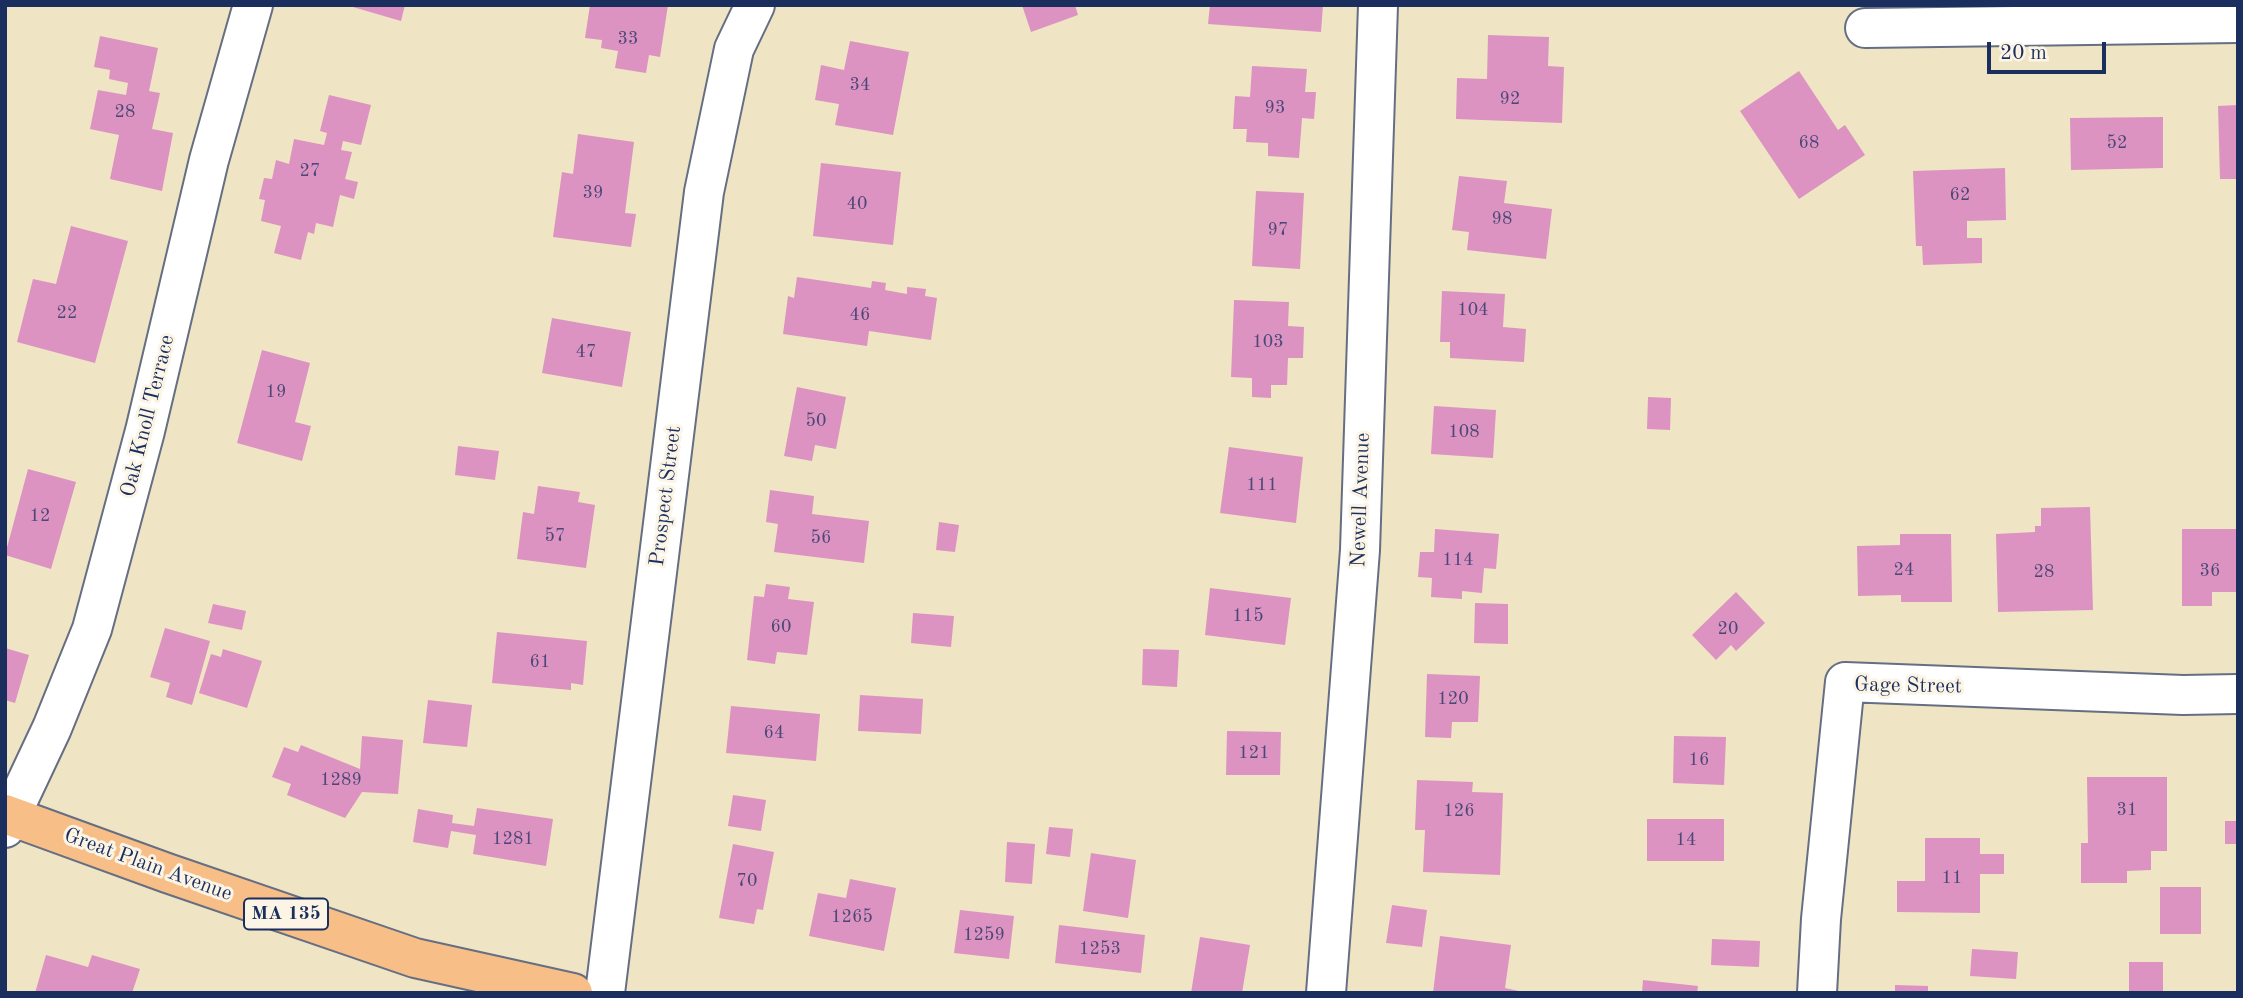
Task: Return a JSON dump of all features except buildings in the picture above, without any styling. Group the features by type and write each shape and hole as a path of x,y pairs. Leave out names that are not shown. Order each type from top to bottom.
{"main road":[{"name":"Great Plain Avenue","path":"7,819 415,958 573,993"}],"street":[{"name":"Oak Knoll Terrace","path":"7,819 52,728 92,629 145,431 209,160 253,5"},
{"name":"Prospect Street","path":"605,993 704,192 734,49 755,5"},
{"name":"Newell Avenue","path":"1326,993 1360,550 1378,5"},
{"path":"1865,28 2238,23"},
{"name":"Gage Street","path":"1817,993 1821,919 1845,681 2183,695 2238,694"}]}
